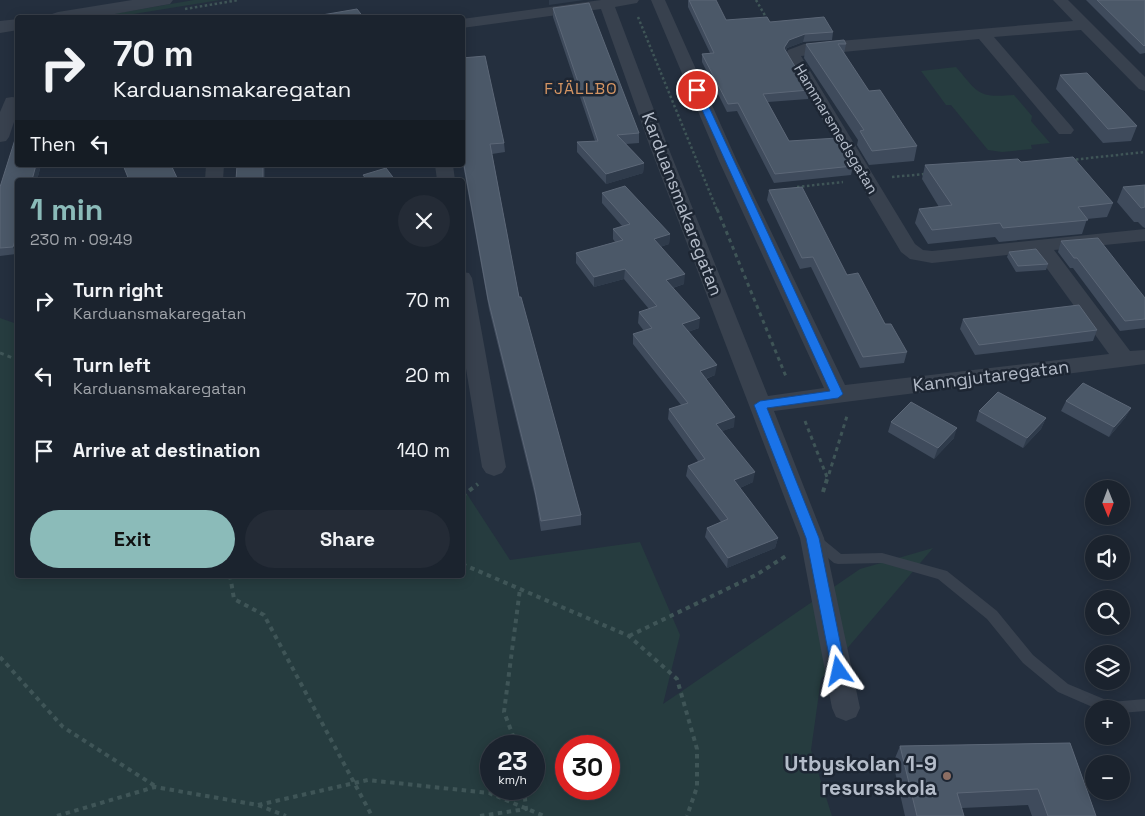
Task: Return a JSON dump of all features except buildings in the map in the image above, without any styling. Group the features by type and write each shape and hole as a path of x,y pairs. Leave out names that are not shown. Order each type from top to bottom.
{"street":[{"path":"76,15 164,0"},
{"path":"465,24 632,0"},
{"path":"658,0 728,161 846,393 760,405"},
{"path":"1060,0 1145,86"},
{"name":"Karduansmakaregatan","path":"606,3 811,534 846,708"},
{"path":"0,27 15,24"},
{"name":"Hammarsmedsgatan","path":"1085,25 804,49 794,53 793,57 908,248 918,255 932,257 1145,235"},
{"path":"982,34 1065,130"},
{"path":"0,137 10,102"},
{"path":"1042,247 1135,358"},
{"path":"465,296 494,467"},
{"name":"Kanngjutaregatan","path":"846,393 1135,358"}],"lane":[{"path":"811,534 838,559 882,558 942,575 992,615 1028,659 1063,688 1111,708 1145,705"}],"path":[{"path":"632,0 828,475"},
{"path":"756,0 784,48 794,53"},
{"path":"1066,160 1145,152"},
{"path":"789,188 929,174"},
{"path":"0,354 15,359"},
{"path":"629,636 756,575 811,534 828,475 846,393"},
{"path":"465,565 629,636 677,679 697,749 697,787 687,816"},
{"path":"230,578 234,599 264,615 372,816"},
{"path":"513,735 504,712 520,589"},
{"path":"0,657 63,727 155,787 258,805 286,816"},
{"path":"258,805 368,780 489,793 544,816"},
{"path":"57,816 155,787"},
{"path":"525,800 526,809"},
{"path":"480,816 526,809"}],"green space":[{"path":"194,0 220,0 127,15 106,15"},
{"path":"956,67 975,89 986,95 1014,95 1032,116 1031,121 1050,143 1031,145 1032,149 1002,152 988,150 951,105 946,105 921,71"},
{"path":"0,318 15,323 15,578 465,578 465,491 510,560 640,542 680,635 663,704 860,569 933,548 821,679 811,750 832,816 0,816"}],"place":[{"name":"Utbyskolan 1-9 resursskola","path":"947,776"}],"district":[{"name":"FJÄLLBO","path":"581,88"}],"route":[{"path":"697,90 728,161 838,394 760,405 785,464 812,538 839,671"}]}
